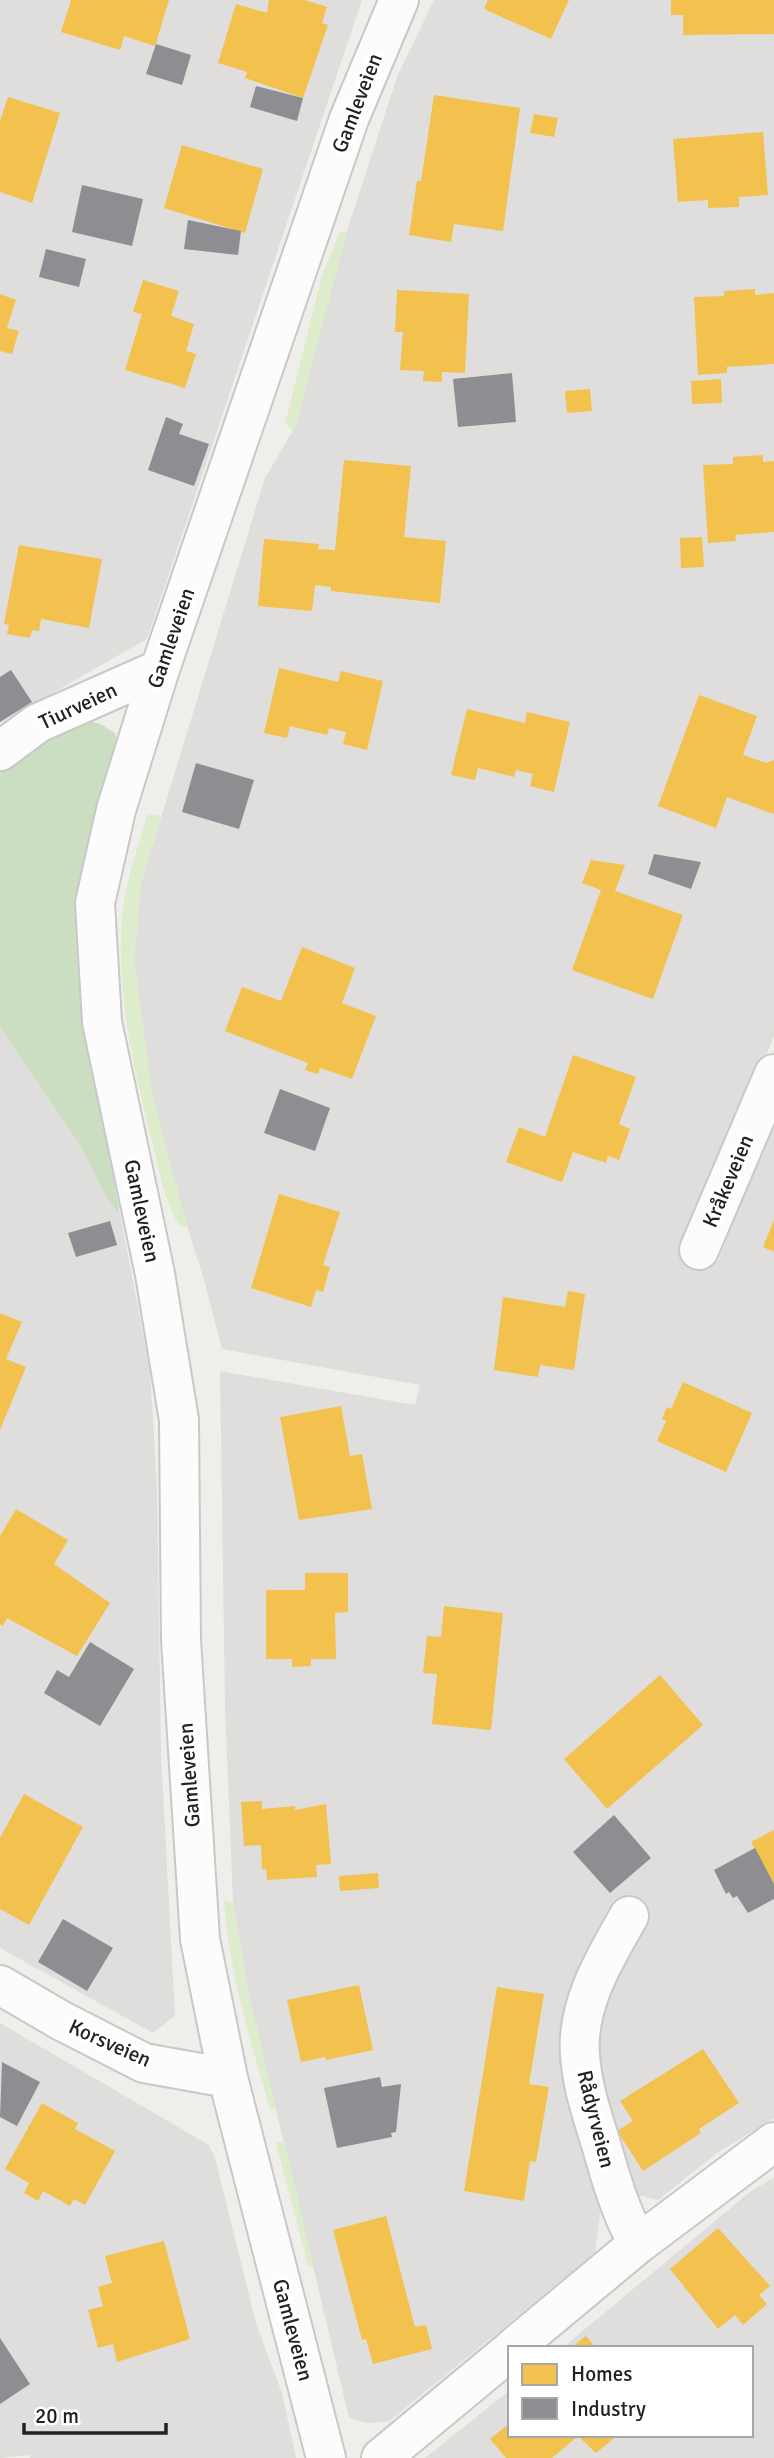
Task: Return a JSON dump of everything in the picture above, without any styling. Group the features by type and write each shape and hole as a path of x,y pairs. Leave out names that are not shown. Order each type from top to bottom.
{"street":[{"name":"Gamleveien","path":"326,2458 228,2078 200,1939 181,1640 179,1420 155,1274 102,1022 96,903 116,810 160,669 349,119 399,0"},
{"name":"Tiurveien","path":"0,751 38,723 160,669"},
{"name":"Kråkeveien","path":"699,1250 774,1074"},
{"name":"Rådyrveien","path":"629,1916 592,1988 584,2014 580,2053 586,2091 620,2210 638,2244"},
{"name":"Korsveien","path":"0,1985 60,2021 144,2063 228,2078"},
{"path":"515,2346 638,2244 774,2142"},
{"path":"381,2458 508,2352"}],"shaded area":[{"path":"0,0 362,0 147,639 0,723"},
{"path":"434,0 774,0 774,1036 686,1246 718,1261 774,1119 774,2118 717,2153 658,2200 634,2194 604,2102 595,2029 618,1962 589,1944 574,1984 590,2170 601,2209 595,2253 388,2422 366,2423 349,2418 249,1996 233,1903 225,1706 220,1371 415,1405 420,1385 222,1349 203,1276 181,1208 151,1089 134,959 141,883 265,478 296,425 344,240 397,77"},
{"path":"0,1027 80,1145 109,1202 120,1214 150,1370 157,1488 161,1753 175,2016 153,2033 0,1948"},
{"path":"0,2023 209,2145 215,2158 256,2323 282,2393 296,2458 30,2458 29,2455 0,2458"},
{"path":"774,2177 774,2458 425,2458 508,2392 508,2437 753,2437 753,2346 564,2346 750,2192"}],"green space":[{"path":"347,231 293,431 285,423 322,276 339,233"},
{"path":"75,717 100,724 115,733 120,755 83,1008 120,1214 109,1202 80,1145 0,1027 0,762"},
{"path":"147,814 161,816 141,883 134,959 151,1089 187,1226 180,1227 170,1207 160,1174 138,1084 123,996 123,908"},
{"path":"224,1900 233,1903 249,1996 276,2109 270,2109 241,2006 230,1953"},
{"path":"284,2141 314,2268 308,2266 276,2143"}],"building: Homes":[{"path":"71,0 169,0 155,46 124,36 120,50 61,32"},
{"path":"269,0 305,0 327,7 322,23 328,25 303,98 245,78 247,72 218,63 236,4 267,13"},
{"path":"488,0 569,0 551,39 484,9"},
{"path":"671,0 774,0 774,34 683,35 683,15 671,15"},
{"path":"434,95 520,108 503,231 454,224 451,242 409,235 417,181 421,181"},
{"path":"8,97 60,113 32,203 0,192 0,121"},
{"path":"534,114 558,118 554,137 530,133"},
{"path":"763,132 768,195 739,197 739,207 708,208 708,200 678,202 673,139"},
{"path":"182,145 263,169 245,233 164,208"},
{"path":"143,280 179,291 171,316 194,324 186,351 196,354 185,388 125,370 142,314 133,312"},
{"path":"755,289 755,295 774,293 774,364 727,367 727,373 698,375 694,297 724,296 724,291"},
{"path":"397,290 469,294 465,373 442,372 442,382 423,381 424,371 400,370 403,332 395,332"},
{"path":"0,294 16,300 7,328 19,331 12,354 0,351"},
{"path":"721,379 722,403 692,404 691,381"},
{"path":"590,389 592,411 567,413 565,391"},
{"path":"763,455 763,462 774,461 774,532 735,535 736,541 708,543 703,465 733,464 733,457"},
{"path":"344,460 411,466 404,537 446,541 440,603 331,591 331,587 315,585 312,611 258,606 264,539 319,544 318,549 335,550"},
{"path":"702,537 704,567 681,568 680,538"},
{"path":"19,545 102,559 89,628 41,619 39,631 32,630 30,638 7,634 9,625 4,624"},
{"path":"279,668 338,682 341,671 383,681 367,750 343,744 346,732 329,728 327,735 290,726 287,738 264,733"},
{"path":"699,695 757,716 743,755 766,763 774,760 774,814 727,797 716,828 658,806"},
{"path":"467,709 525,723 527,712 570,722 554,792 530,786 533,774 516,770 514,777 478,768 475,780 451,775"},
{"path":"591,860 625,865 615,891 683,915 653,999 572,970 601,890 582,883"},
{"path":"302,947 355,968 342,1003 376,1016 352,1079 320,1068 318,1074 305,1070 308,1063 225,1031 242,987 281,1001"},
{"path":"573,1055 636,1077 619,1124 630,1129 619,1160 608,1156 606,1163 573,1152 562,1182 506,1162 519,1127 545,1137"},
{"path":"279,1194 340,1212 323,1265 330,1267 323,1292 316,1290 311,1307 251,1288"},
{"path":"774,1220 774,1252 763,1247"},
{"path":"568,1291 585,1294 574,1370 540,1365 538,1377 494,1370 503,1297 565,1307"},
{"path":"0,1313 22,1322 6,1359 26,1367 0,1430"},
{"path":"683,1382 752,1413 726,1472 657,1441 666,1421 662,1419 667,1407 671,1409"},
{"path":"341,1406 350,1456 362,1454 372,1509 299,1520 280,1417"},
{"path":"16,1509 68,1540 54,1564 110,1603 77,1656 7,1618 3,1626 0,1624 0,1536"},
{"path":"305,1573 348,1573 348,1612 335,1613 336,1659 311,1659 311,1666 292,1667 292,1659 266,1659 266,1590 305,1590"},
{"path":"444,1606 503,1613 491,1730 432,1724 437,1674 423,1673 427,1636 441,1637"},
{"path":"660,1675 703,1725 607,1809 564,1759"},
{"path":"24,1794 83,1827 29,1925 0,1909 0,1838"},
{"path":"262,1801 262,1809 295,1806 295,1810 326,1804 331,1864 316,1865 317,1877 267,1880 266,1869 262,1869 261,1845 244,1846 241,1802"},
{"path":"774,1830 774,1884 751,1842"},
{"path":"378,1873 379,1888 340,1891 339,1876"},
{"path":"359,1985 373,2050 326,2060 325,2057 301,2062 287,2000"},
{"path":"497,1987 544,1994 529,2084 549,2087 536,2162 530,2161 524,2201 464,2191"},
{"path":"703,2049 739,2103 699,2129 701,2133 643,2171 617,2131 633,2121 620,2101"},
{"path":"42,2103 78,2123 75,2129 115,2151 85,2205 74,2199 70,2206 43,2191 38,2201 24,2193 29,2183 5,2169"},
{"path":"386,2216 415,2327 426,2325 432,2349 373,2364 366,2339 362,2340 333,2230"},
{"path":"718,2228 770,2286 759,2295 767,2304 743,2325 735,2315 718,2329 670,2269"},
{"path":"164,2241 190,2339 117,2362 113,2344 98,2348 88,2310 103,2306 98,2287 112,2283 105,2256"},
{"path":"586,2336 594,2346 574,2346"},
{"path":"508,2425 508,2437 577,2437 552,2458 506,2458 490,2439"},
{"path":"579,2437 616,2437 596,2453"}],"building: Industry":[{"path":"156,44 191,55 182,85 146,74"},
{"path":"256,86 303,98 297,121 250,107"},
{"path":"82,185 143,199 132,246 72,232"},
{"path":"188,220 241,231 238,255 184,249"},
{"path":"46,249 86,259 79,287 39,277"},
{"path":"512,373 516,422 458,427 453,379"},
{"path":"166,417 183,424 179,434 209,444 194,486 148,470"},
{"path":"11,670 32,702 0,722 0,677"},
{"path":"196,763 254,780 239,829 182,812"},
{"path":"654,854 701,862 691,889 648,874"},
{"path":"280,1089 330,1108 315,1151 264,1133"},
{"path":"110,1221 117,1245 76,1257 68,1233"},
{"path":"90,1642 134,1669 100,1726 44,1693 57,1670 69,1677"},
{"path":"614,1815 651,1858 610,1893 573,1852"},
{"path":"755,1848 774,1884 774,1899 748,1913 737,1896 733,1898 729,1892 726,1894 714,1870"},
{"path":"63,1919 113,1948 87,1991 38,1962"},
{"path":"2,2062 40,2082 17,2126 0,2117"},
{"path":"380,2077 382,2087 401,2084 396,2132 391,2133 392,2137 337,2148 324,2088"},
{"path":"0,2338 30,2384 0,2404"}]}
